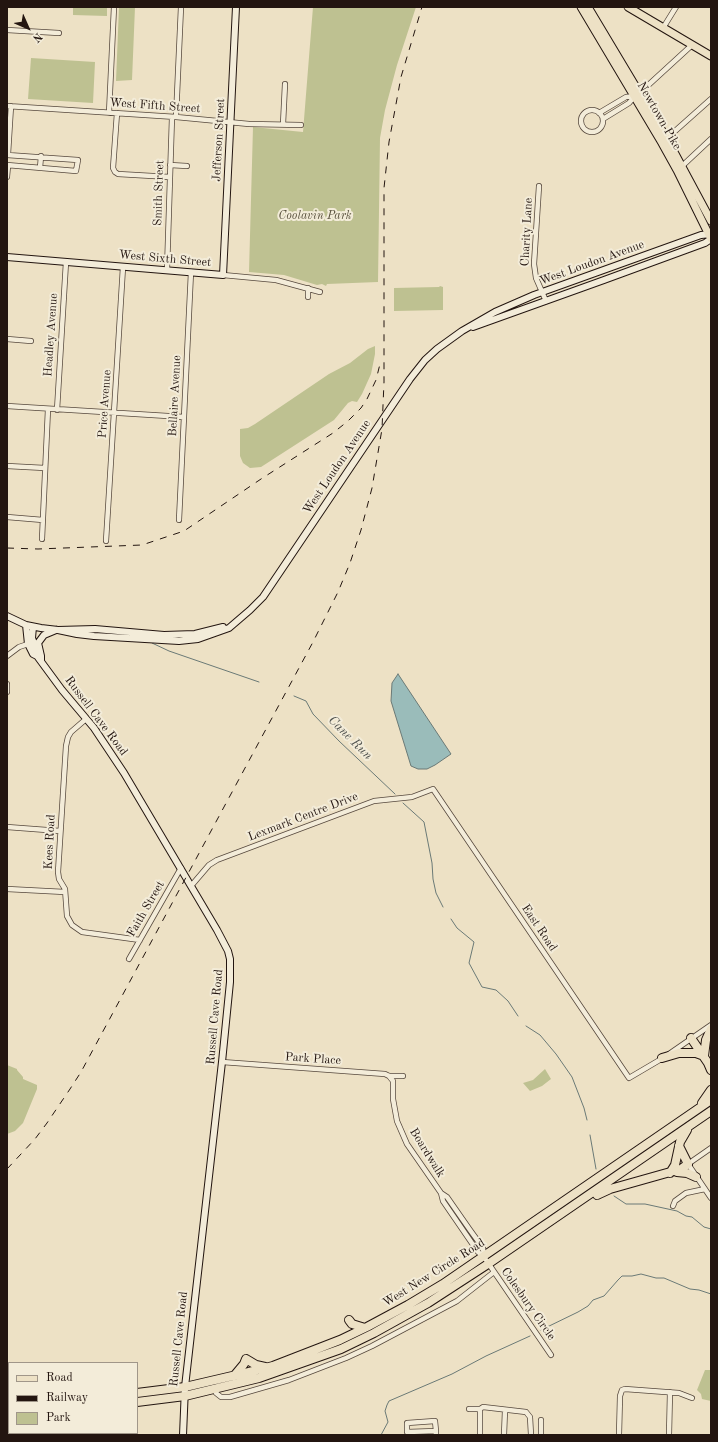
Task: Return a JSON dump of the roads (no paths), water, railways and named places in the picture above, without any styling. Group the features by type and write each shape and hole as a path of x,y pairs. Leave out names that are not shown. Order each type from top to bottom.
{"highway":[{"path":"708,1063 706,1040 711,1029"},
{"path":"691,1038 708,1063"},
{"path":"662,1058 679,1053 696,1054 708,1063"},
{"path":"696,1111 711,1090"},
{"name":"West New Circle Road","path":"138,1393 185,1392 215,1389 279,1372 341,1348 403,1318 711,1100"},
{"name":"West New Circle Road","path":"138,1402 185,1392 234,1376 266,1368 347,1337 365,1328 486,1260 579,1202 711,1111"},
{"path":"673,1173 680,1142 690,1126"},
{"path":"673,1173 688,1164 679,1146"},
{"path":"579,1202 610,1189 673,1173 687,1173 696,1177"},
{"path":"347,1337 349,1320 352,1324 365,1328"},
{"path":"234,1376 244,1364 246,1359 256,1365 266,1368"}],"main road":[{"name":"Newtown Pike","path":"581,7 637,94"},
{"name":"Newtown Pike","path":"588,7 679,168 711,221"},
{"path":"628,7 711,56"},
{"name":"Newtown Pike","path":"679,168 710,236"}],"street":[{"path":"110,113 114,7"},
{"name":"Smith Street","path":"167,270 170,165 181,7"},
{"name":"Jefferson Street","path":"224,275 236,7"},
{"path":"663,28 676,7"},
{"path":"7,30 60,33"},
{"path":"602,119 630,103 637,94 692,45"},
{"path":"283,124 285,84"},
{"path":"600,113 626,98 637,94"},
{"path":"664,141 711,98"},
{"path":"7,177 7,166 77,170 78,160 7,154 9,106"},
{"name":"West Fifth Street","path":"9,106 231,122 301,125"},
{"path":"594,110 600,113 602,119 603,122 600,128 594,132 586,130 582,125 582,117 586,112 594,110"},
{"path":"117,113 113,170 118,174 170,177"},
{"path":"679,168 711,139"},
{"path":"40,168 41,156"},
{"path":"170,165 187,166"},
{"name":"Charity Lane","path":"539,186 534,264 536,278 546,301"},
{"name":"West Loudon Avenue","path":"7,616 33,627 77,634 179,641 210,636 228,628 263,597 418,368 437,349 462,331 495,312 543,292 701,235 710,236 705,243 462,331"},
{"name":"West Sixth Street","path":"7,258 276,280 320,292"},
{"name":"Headley Avenue","path":"57,410 66,262"},
{"name":"Price Avenue","path":"106,541 123,267"},
{"name":"Bellaire Avenue","path":"179,520 191,272"},
{"path":"308,288 308,297"},
{"path":"7,340 31,341"},
{"path":"7,406 184,417"},
{"path":"42,539 48,409"},
{"path":"7,466 45,468"},
{"path":"7,517 43,520"},
{"path":"7,656 19,646 28,644 26,625"},
{"name":"Russell Cave Road","path":"33,627 32,638 39,659"},
{"path":"39,659 41,656 38,642 44,636 57,630"},
{"name":"Russell Cave Road","path":"28,644 33,654 39,659 54,680 103,740 217,930 228,951 230,959 230,982 185,1392 183,1435"},
{"path":"7,684 7,692"},
{"name":"Kees Road","path":"86,719 71,732 66,741 58,872 59,879 64,887 67,916 72,925 78,930 86,933 140,940"},
{"name":"Lexmark Centre Drive","path":"191,886 209,865 217,860 374,801 412,797 433,789"},
{"name":"East Road","path":"433,789 629,1078 662,1058"},
{"path":"7,827 60,831"},
{"name":"Faith Street","path":"129,959 181,868"},
{"path":"7,889 65,892"},
{"path":"662,1058 711,1025"},
{"name":"Park Place","path":"222,1062 403,1076"},
{"name":"Boardwalk","path":"389,1076 393,1081 394,1107 400,1129 411,1150 441,1193 443,1201 478,1252 486,1260"},
{"path":"711,1148 688,1164 711,1198"},
{"path":"673,1206 675,1201 686,1193 705,1189"},
{"name":"Colesbury Circle","path":"486,1260 551,1355"},
{"path":"215,1389 216,1393 220,1397 231,1397 289,1380 346,1358 372,1346 457,1301 494,1272"},
{"path":"619,1435 620,1396 622,1390 629,1388 670,1392 684,1394 692,1398"},
{"path":"669,1435 670,1392"},
{"path":"469,1409 480,1409 483,1407 526,1412 530,1417 531,1435"},
{"path":"480,1409 480,1435"},
{"path":"504,1435 505,1410"},
{"path":"541,1420 541,1435"},
{"path":"435,1421 436,1433 407,1432 407,1423 435,1421"}],"water":[{"path":"398,674 451,754 427,769 418,769 411,766 391,701 392,683"}],"waterway":[{"name":"Cane Run","path":"152,643 169,651 259,682"},
{"name":"Cane Run","path":"294,696 306,701 313,714 395,794"},
{"name":"Cane Run","path":"403,803 424,822 436,893 443,907"},
{"name":"Cane Run","path":"451,919 457,928 474,942 469,963 482,987 496,990 508,1001 518,1016"},
{"name":"Cane Run","path":"526,1026 540,1035 556,1054 572,1077 587,1120"},
{"name":"Cane Run","path":"590,1135 596,1169"},
{"name":"Cane Run","path":"614,1196 626,1204 645,1204 677,1211 686,1216 692,1217 704,1227 711,1229"},
{"path":"541,1330 578,1312 588,1306 593,1300 604,1296 622,1276 641,1274 656,1278 664,1278 690,1289 711,1294"},
{"path":"381,1435 388,1422 385,1411 389,1401 452,1374 486,1356 530,1336"}],"railway":[{"path":"7,1169 35,1139 81,1072 313,642 338,592 350,563 361,530 372,488 382,429 384,382 384,188 389,142 401,77 422,7"},
{"path":"7,548 38,549 142,545 184,531 333,433 348,421 361,408 367,399 376,380 380,364"}],"park label":[{"name":"Coolavin Park","path":"315,216"}]}
